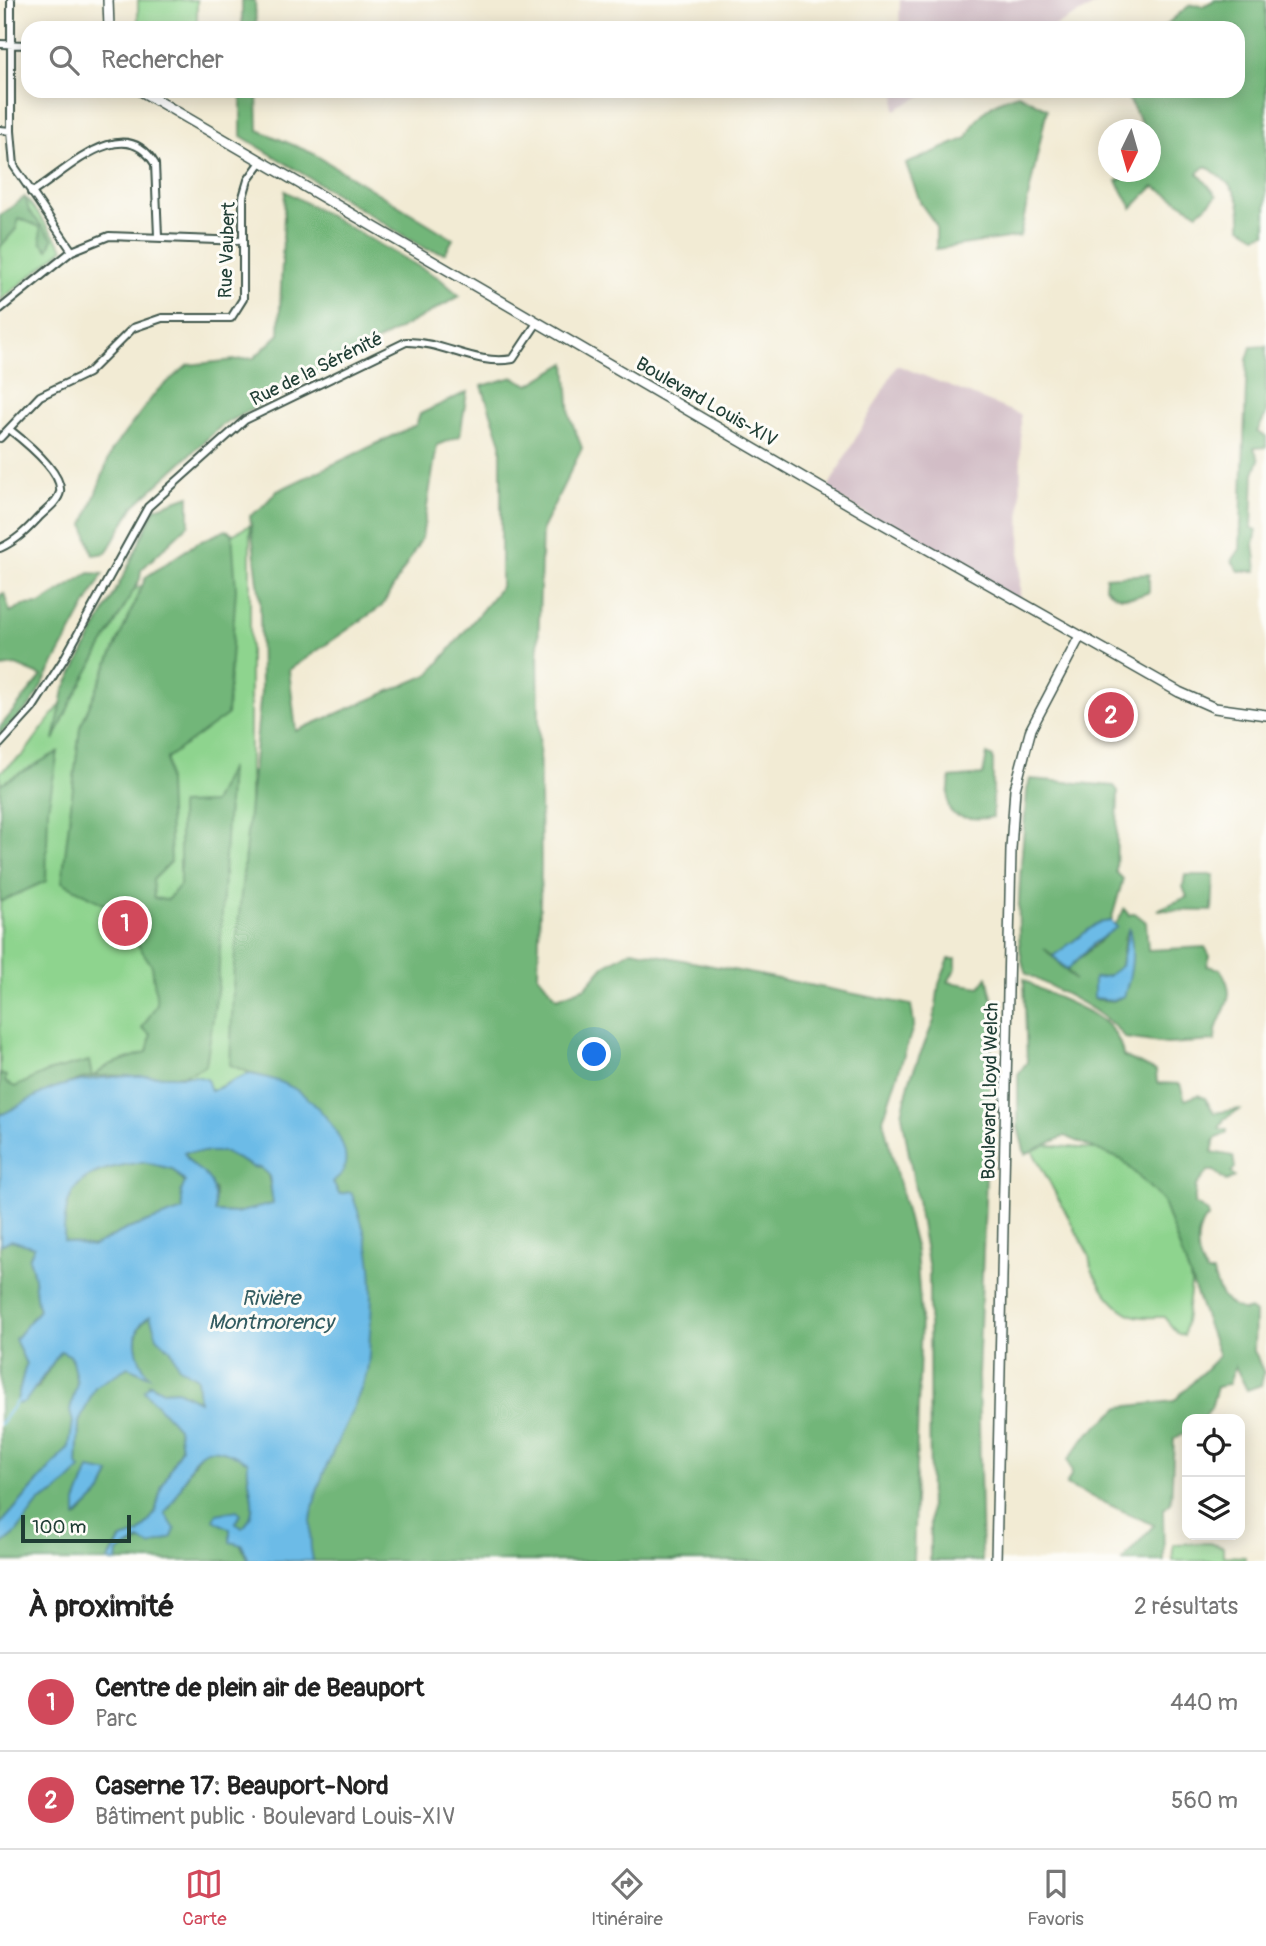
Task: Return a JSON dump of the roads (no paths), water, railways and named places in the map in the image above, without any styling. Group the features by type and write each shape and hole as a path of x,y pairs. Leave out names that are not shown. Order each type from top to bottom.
{"main road":[{"path":"108,0 109,21"},
{"name":"Boulevard Louis-XIV","path":"153,98 537,323 1179,692 1214,708 1266,715"},
{"name":"Boulevard Lloyd Welch","path":"996,1561 1011,862 1016,789 1031,729 1080,636"}],"street":[{"path":"11,0 10,131 14,166 72,251"},
{"path":"0,44 21,45"},
{"path":"0,130 10,131"},
{"path":"31,193 97,148 113,141 124,143 151,157 155,164 158,236"},
{"name":"Rue Vaubert","path":"0,439 40,396 88,373 134,328 162,318 231,318 243,299 243,197 248,180 261,162"},
{"path":"0,309 72,251 109,236 243,241"},
{"name":"Rue de la Sérénité","path":"0,744 32,709 64,659 148,507 245,421 406,342 418,342 488,360 513,359 537,323"},
{"path":"0,548 29,528 57,499 60,491 56,475 9,429"}],"water":[{"path":"1111,921 1117,927 1093,944 1067,970 1053,956 1098,923"},
{"path":"1129,928 1132,962 1124,996 1113,1000 1094,998 1094,978 1108,976 1121,966"},
{"name":"Rivière Montmorency","path":"245,1075 270,1079 295,1089 309,1099 334,1128 344,1150 345,1161 342,1173 333,1182 339,1194 351,1192 368,1245 372,1293 367,1370 358,1398 318,1488 310,1536 313,1561 246,1561 248,1558 242,1545 230,1542 230,1529 214,1520 217,1514 237,1510 241,1515 235,1522 242,1528 248,1521 252,1497 248,1462 228,1452 213,1449 203,1452 195,1459 165,1513 175,1529 172,1537 151,1546 139,1540 118,1552 117,1561 108,1561 121,1539 139,1534 155,1513 162,1486 181,1448 178,1428 144,1391 150,1384 163,1391 177,1390 199,1401 197,1378 179,1367 171,1350 157,1337 150,1316 138,1329 136,1337 140,1361 149,1376 128,1367 95,1387 79,1422 77,1464 81,1469 56,1493 39,1502 15,1534 0,1546 0,1525 69,1447 73,1422 70,1410 77,1383 71,1356 61,1351 25,1402 18,1404 26,1364 15,1339 39,1310 29,1259 34,1247 11,1240 0,1245 0,1115 47,1091 89,1080 124,1076 195,1076 207,1079 211,1091","holes":["184,1152 224,1152 253,1167 261,1168 269,1175 273,1204 236,1213 215,1212 212,1185","143,1162 172,1169 185,1182 181,1192 183,1210 125,1230 92,1247 64,1241 68,1204 82,1181 107,1169"]},
{"path":"89,1469 110,1473 102,1492 76,1517 76,1503"}],"waterway":[{"path":"0,1424 17,1401"}],"place":[{"name":"Caserne 17: Beauport-Nord","path":"1111,715"},
{"name":"Centre de plein air de Beauport","path":"125,923"}]}
